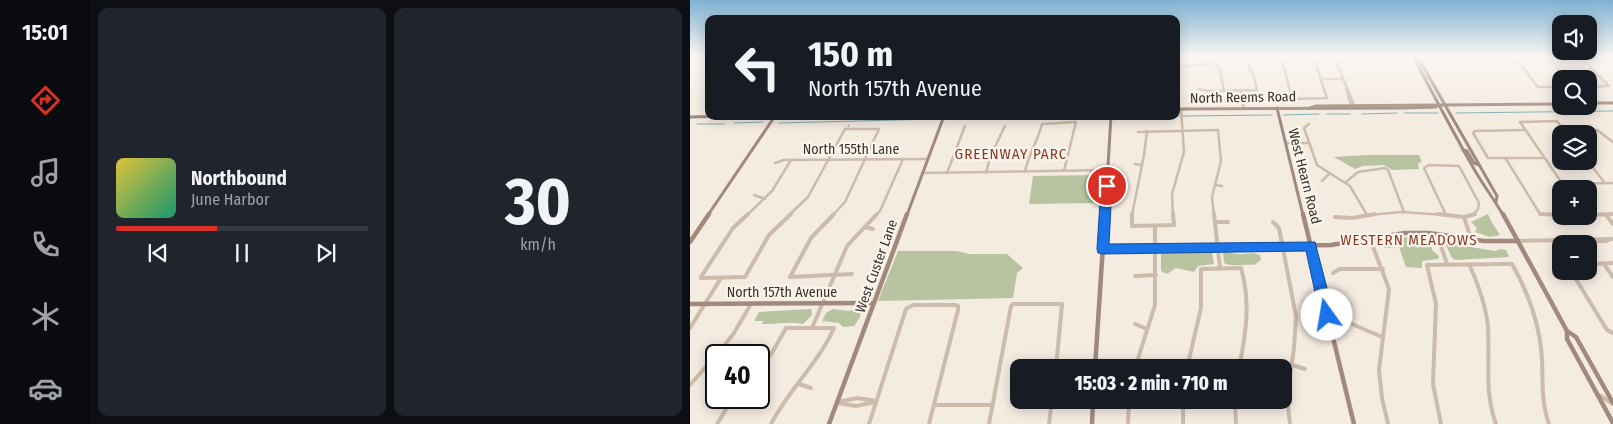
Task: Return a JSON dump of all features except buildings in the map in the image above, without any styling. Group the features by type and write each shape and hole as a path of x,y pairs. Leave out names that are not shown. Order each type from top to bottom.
{"main road":[{"path":"1428,76 1497,196 1496,202"},
{"name":"North Reems Road","path":"1277,108 1352,109 1436,107 1438,105"}],"street":[{"path":"1221,76 1224,91"},
{"path":"1199,89 1224,91 1257,90 1253,76"},
{"path":"1287,76 1292,99 1327,98 1319,76"},
{"path":"1342,76 1352,105"},
{"path":"1424,76 1463,150 1489,195 1496,202 1567,331 1576,337 1613,402"},
{"path":"1529,76 1538,87 1552,87"},
{"path":"1597,87 1609,86 1600,76"},
{"path":"1320,79 1343,79"},
{"path":"1240,91 1244,108"},
{"path":"1597,103 1613,103"},
{"name":"North Reems Road","path":"1310,108 1316,106 1352,105 1552,104"},
{"name":"North Reems Road","path":"1180,109 1277,108"},
{"name":"West Hearn Road","path":"1277,108 1354,424"},
{"path":"690,117 705,117"},
{"path":"690,242 774,120"},
{"name":"West Custer Lane","path":"829,424 943,120"},
{"path":"1096,359 1111,120"},
{"path":"1147,131 1147,146 1133,198 1132,226 1174,225 1172,194 1184,152 1180,120"},
{"path":"1559,180 1520,122 1553,120 1560,125"},
{"path":"1025,172 1027,159 1039,138 1042,124 1076,122 1074,140 1065,157 1064,171"},
{"path":"1308,124 1304,128 1318,165 1346,182 1356,194 1367,215"},
{"path":"947,173 965,126"},
{"path":"986,172 990,157 1005,126"},
{"path":"791,160 772,191 733,228 701,278 745,277 769,235 808,197 845,130 879,129 845,202 811,238 790,277 852,274"},
{"path":"1597,129 1604,132 1613,142"},
{"path":"1138,132 1218,130 1220,161 1212,197 1220,268"},
{"path":"1525,130 1475,131 1473,133 1488,158 1544,158"},
{"path":"1286,143 1309,143"},
{"path":"1463,150 1468,151 1474,163 1479,165"},
{"path":"812,328 847,246 884,205 903,159"},
{"name":"North 155th Lane","path":"775,163 791,160 928,159"},
{"path":"1506,159 1540,214 1552,215"},
{"path":"1135,164 1142,165"},
{"path":"1335,217 1343,220 1367,215 1404,212 1464,217 1477,214 1480,209 1479,203 1460,166 1424,166 1446,215"},
{"path":"1346,182 1358,172 1385,168 1388,170 1404,212"},
{"path":"922,174 1108,170"},
{"path":"1595,170 1604,183"},
{"path":"1322,181 1330,173"},
{"path":"1597,183 1613,183"},
{"path":"1215,185 1222,186"},
{"path":"754,195 765,199"},
{"path":"1597,215 1613,214"},
{"path":"1606,215 1613,224"},
{"path":"1464,217 1471,239"},
{"path":"1215,222 1228,222"},
{"path":"1273,222 1279,228 1296,316 1292,365 1305,369"},
{"path":"1138,359 1155,305 1155,226"},
{"path":"865,227 873,229"},
{"path":"1103,249 1310,246 1344,243 1402,233 1518,241 1568,240 1572,242 1598,242 1611,239"},
{"path":"1437,234 1440,250 1447,264"},
{"path":"1370,238 1389,289 1382,337 1380,370 1382,398 1388,424"},
{"path":"1597,263 1613,263"},
{"path":"1604,263 1613,277"},
{"path":"1442,424 1433,384 1436,304 1426,264 1512,264 1527,290 1540,334 1543,406 1550,424"},
{"path":"1468,264 1480,289 1486,312 1488,335 1485,377 1487,397 1496,424"},
{"path":"1189,359 1201,308 1201,269 1241,268 1248,306 1248,320 1240,359"},
{"path":"1333,273 1340,269 1383,269"},
{"path":"1135,276 1156,275"},
{"path":"690,328 721,277"},
{"path":"1576,280 1607,330 1613,333"},
{"path":"725,344 734,334 752,303"},
{"name":"North 157th Avenue","path":"690,304 874,303"},
{"path":"989,424 1013,304 1062,304 1057,359"},
{"path":"869,424 908,306 958,306 929,424"},
{"path":"1347,322 1382,337"},
{"path":"1135,324 1147,328"},
{"path":"770,355 786,328 834,328 820,359 776,413 771,424"},
{"path":"1567,331 1567,339 1613,422"},
{"path":"690,385 705,368"},
{"path":"799,384 810,388"},
{"path":"1597,393 1613,402"},
{"path":"837,402 844,399 869,399 876,402"},
{"path":"858,405 861,399"},
{"path":"837,402 842,405 876,402"},
{"path":"934,405 993,405"},
{"path":"717,424 726,409"},
{"path":"1050,424 1051,409"},
{"path":"1092,424 1093,409"},
{"path":"1128,424 1129,409"},
{"path":"1183,409 1183,424"},
{"path":"1235,409 1236,424"},
{"path":"1288,409 1290,424"}],"green space":[{"path":"1419,155 1422,162 1418,163 1419,169 1392,170 1384,165 1363,166 1355,169 1334,157"},
{"path":"1098,175 1097,203 1029,204 1033,176"},
{"path":"1488,214 1500,235 1490,237 1475,232 1477,228 1471,222"},
{"path":"1408,237 1429,239 1432,250 1439,256 1438,259 1422,261 1422,268 1406,267 1399,247 1385,248 1381,244 1381,241"},
{"path":"1443,239 1453,244 1495,251 1506,250 1509,257 1456,260 1452,258"},
{"path":"898,251 957,251 969,254 1007,254 1023,268 1017,273 1013,298 878,301"},
{"path":"1212,252 1214,264 1198,266 1194,272 1176,268 1167,274 1161,271 1161,253"},
{"path":"1223,252 1257,254 1260,255 1261,260 1254,265 1227,264 1224,263"},
{"path":"811,309 812,315 803,324 762,324 763,321 754,321 759,312"},
{"path":"833,309 848,311 861,309 860,317 854,326 843,327 839,323 822,321 826,313"}],"waterway":[{"path":"1456,113 1613,111"},
{"path":"1362,114 1397,113"},
{"path":"1405,113 1438,113"},
{"path":"1284,115 1319,114"},
{"path":"1327,114 1350,114"},
{"path":"1183,116 1272,115"},
{"path":"779,123 898,120"},
{"path":"734,123 763,122"},
{"path":"697,124 724,124"}],"district":[{"name":"GREENWAY PARC","path":"1011,154"},
{"name":"WESTERN MEADOWS","path":"1409,240"}],"route":[{"path":"1107,186 1103,249 1310,246 1327,315"}]}
